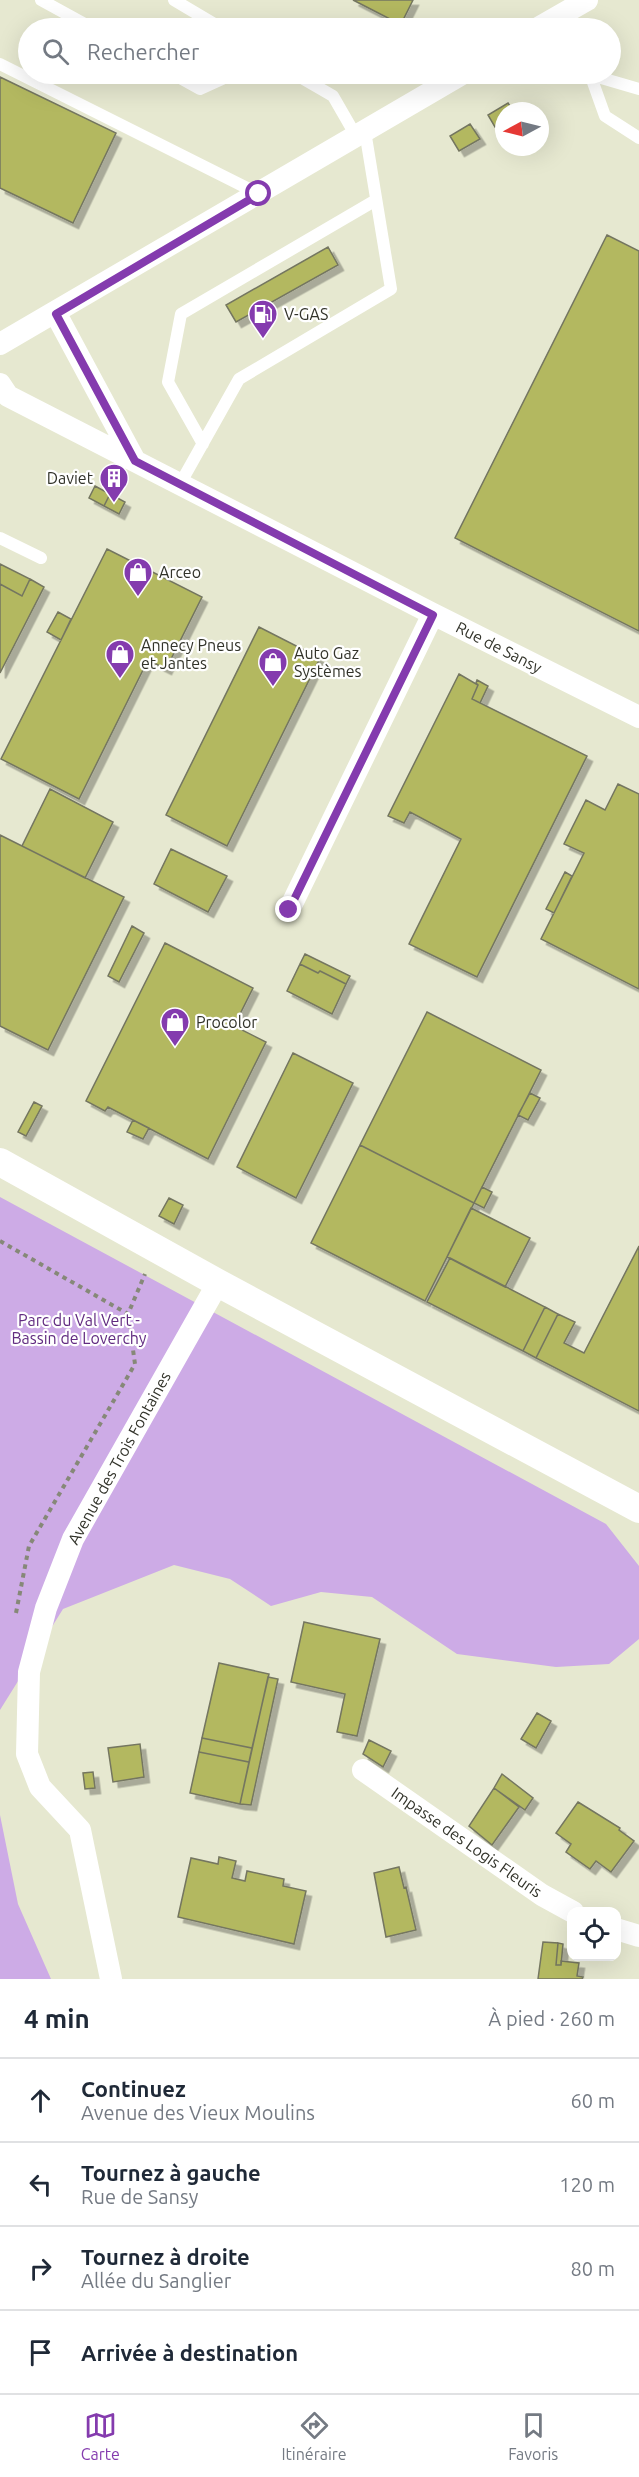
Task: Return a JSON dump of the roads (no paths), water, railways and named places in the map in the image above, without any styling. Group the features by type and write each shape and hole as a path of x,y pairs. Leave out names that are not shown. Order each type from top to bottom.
{"street":[{"path":"560,18 579,2"},
{"path":"0,344 56,314 445,84"},
{"path":"56,314 135,461"},
{"name":"Rue de Sansy","path":"0,384 8,396 433,615 639,717"},
{"path":"289,910 433,615"},
{"path":"0,1162 218,1283 639,1509"},
{"name":"Avenue des Trois Fontaines","path":"111,1979 80,1830 40,1786 27,1754 29,1672 46,1608 73,1539 218,1283"},
{"name":"Impasse des Logis Fleuris","path":"363,1770 542,1895 567,1908"},
{"path":"621,1931 639,1936"}],"lane":[{"path":"41,0 74,18"},
{"path":"174,0 204,18"},
{"path":"0,64 18,73"},
{"path":"621,83 639,89"},
{"path":"40,84 259,194"},
{"path":"192,84 201,89 212,84"},
{"path":"180,484 239,379 391,289 376,200 360,134 333,96 312,84"},
{"path":"594,84 605,116 639,138"},
{"path":"202,444 168,382 181,315 376,200"},
{"path":"0,538 41,558"}],"place":[{"name":"V-GAS","path":"263,340"},
{"name":"Daviet","path":"114,504"},
{"name":"Arceo","path":"138,598"},
{"name":"Annecy Pneus et Jantes","path":"120,680"},
{"name":"Auto Gaz Systèmes","path":"273,688"},
{"name":"Procolor","path":"175,1048"}],"park label":[{"name":"Parc du Val Vert - Bassin de Loverchy","path":"79,1329"}]}
